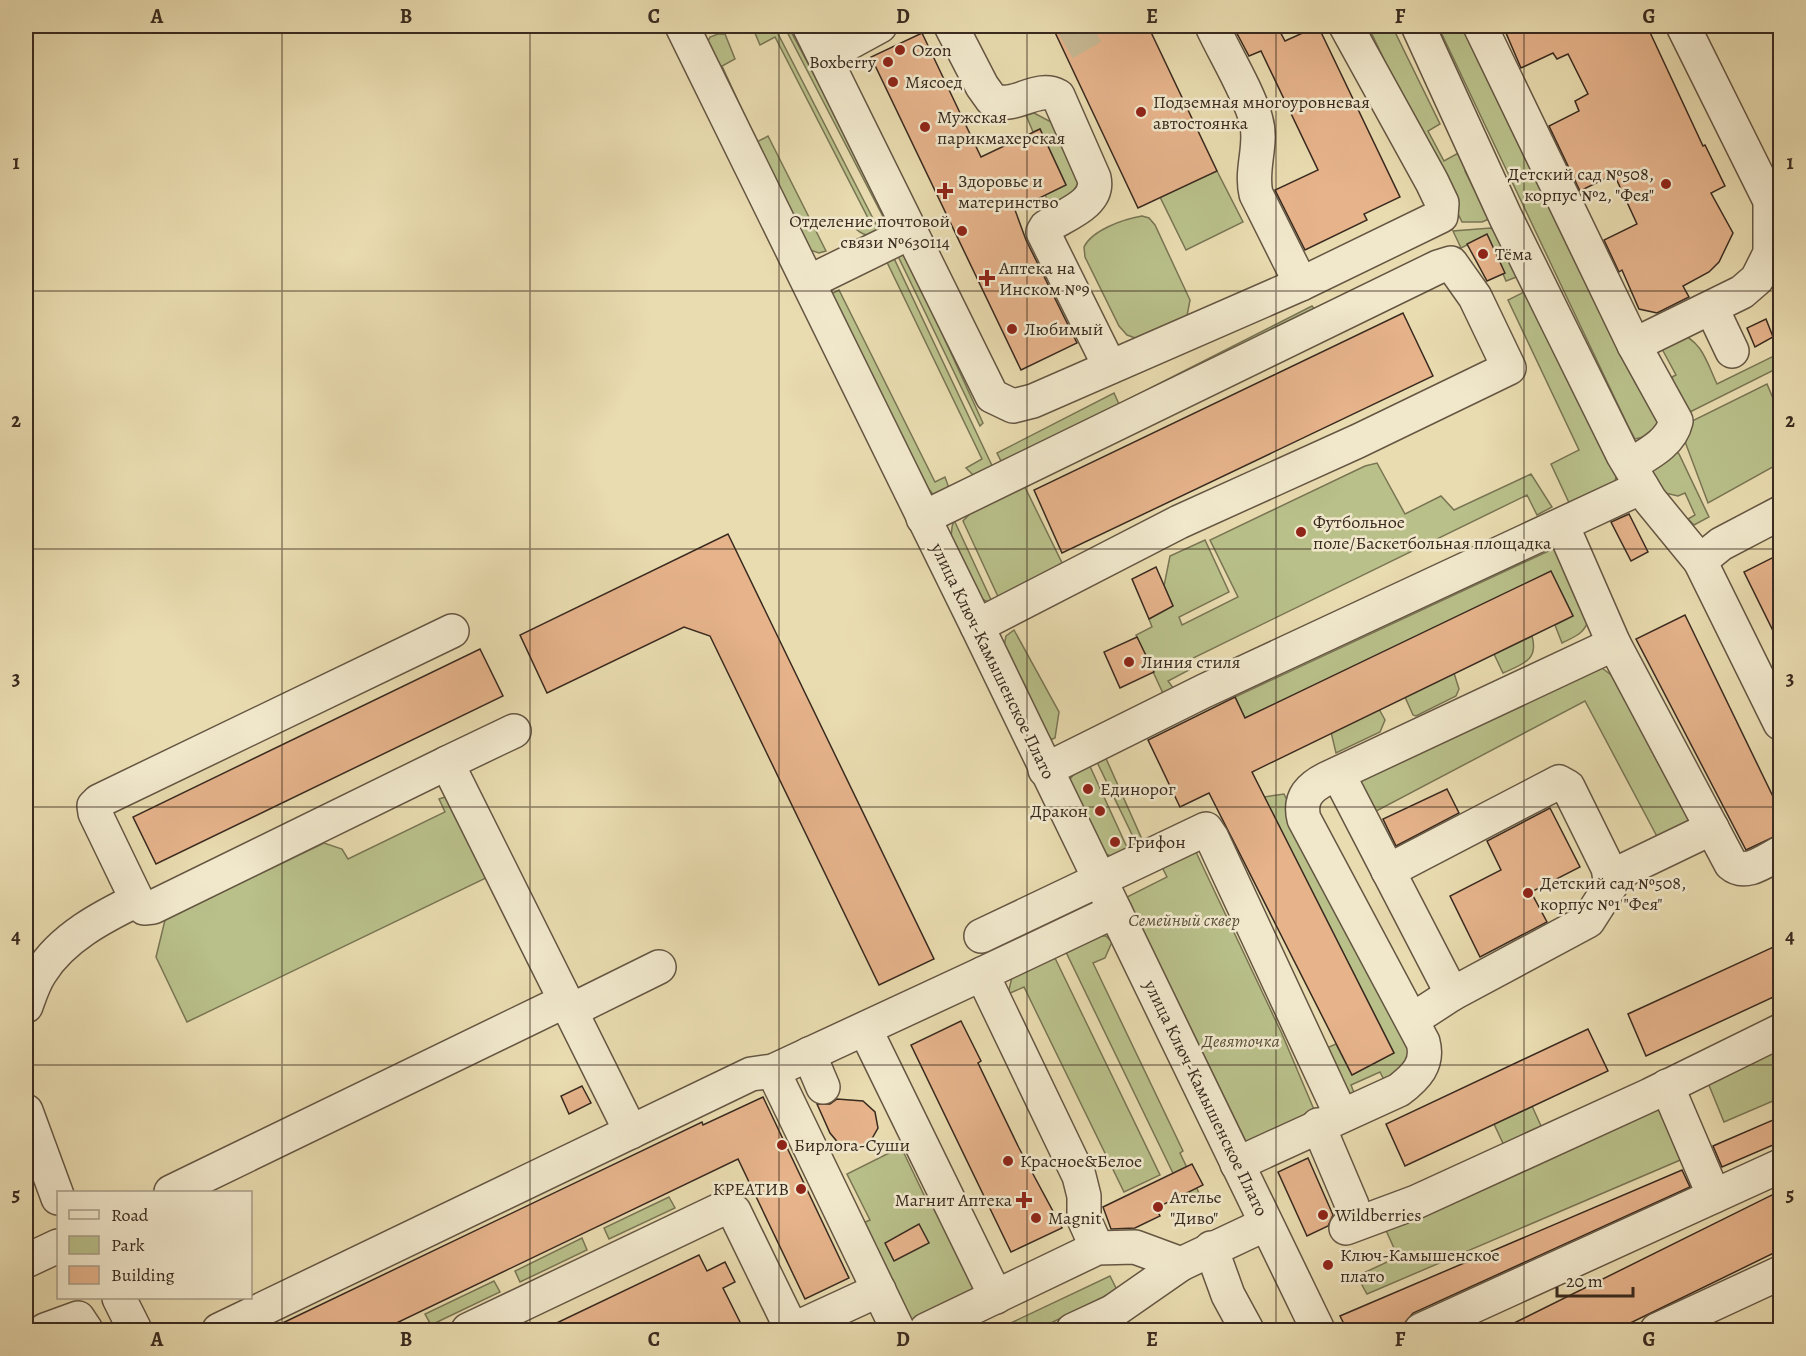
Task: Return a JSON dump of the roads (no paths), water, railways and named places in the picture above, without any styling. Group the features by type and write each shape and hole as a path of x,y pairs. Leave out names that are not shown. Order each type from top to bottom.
{"street":[{"path":"809,26 992,396 999,402 1013,406 1027,403 1301,284 1441,216 1443,210 1432,182 1346,26"},
{"path":"825,56 880,26"},
{"path":"951,26 982,86 992,100 1012,103 1046,92 1058,96 1094,178 1095,188 1088,201 1046,226 1043,232 1110,367"},
{"path":"1212,26 1256,119 1259,136 1253,179 1256,194 1301,284"},
{"path":"1418,26 1506,218 1636,476 1700,561 1780,723"},
{"path":"1045,770 1204,691 1562,525 1636,476 1674,433 1676,421 1634,345 1480,26"},
{"path":"1634,345 1712,309 1742,292 1757,279 1770,253 1770,201 1683,26"},
{"name":"улица Ключ-Камышенское Плато","path":"689,28 923,518 978,626 1045,770 1101,880 1318,1330"},
{"path":"809,282 911,232"},
{"path":"923,518 1438,267 1451,263 1475,297 1509,368 1358,441 1179,522 978,626"},
{"path":"1712,309 1732,351"},
{"path":"1700,561 1721,544 1780,513"},
{"path":"1562,525 1614,644 1731,864 1738,868 1755,866 1780,853"},
{"path":"452,631 99,801 94,806 95,813 136,900 144,908 153,907 514,731"},
{"path":"1237,1164 1399,1090 1420,1071 1426,1050 1304,819 1302,803 1307,793 1316,784 1614,644"},
{"path":"447,763 631,1132"},
{"path":"1338,774 1452,994"},
{"path":"1389,871 1559,782 1568,787 1608,868 1610,877 1611,885 1588,921 1452,994 1412,1020"},
{"path":"1610,877 1712,828"},
{"path":"981,936 1101,880 1191,834 1206,829 1209,831 1329,1120 1349,1216 1416,1202 1667,1086 1780,1030"},
{"path":"26,1006 41,972 68,942 108,914 136,900"},
{"path":"219,1330 751,1074 774,1071 1116,911"},
{"path":"173,1191 568,1006 659,967"},
{"path":"982,974 1079,1176 1084,1196 1084,1219 1097,1248"},
{"path":"865,1029 996,1297"},
{"path":"809,1054 823,1087"},
{"path":"774,1071 898,1330"},
{"path":"1667,1086 1714,1197"},
{"path":"26,1111 57,1195"},
{"path":"1421,1330 1780,1166"},
{"path":"468,1330 726,1207 734,1210 774,1325 796,1329 879,1290"},
{"path":"1073,1330 1112,1312 1180,1264 1266,1224"},
{"path":"26,1261 57,1246"},
{"path":"926,1330 1097,1248 1135,1247 1180,1264"},
{"path":"1211,1248 1228,1295 1247,1330"},
{"path":"1657,1330 1780,1273"},
{"path":"120,1299 135,1330"},
{"path":"45,1330 78,1318 86,1330"}],"tunnel":[{"path":"1073,26 1087,50"}],"place":[{"name":"Ozon","path":"900,50"},
{"name":"Boxberry","path":"888,62"},
{"name":"Мясоед","path":"893,82"},
{"name":"Подземная многоуровневая автостоянка","path":"1141,112"},
{"name":"Мужская парикмахерская","path":"925,127"},
{"name":"Детский сад №508, корпус №2, \"Фея\"","path":"1666,184"},
{"name":"Здоровье и материнство","path":"945,191"},
{"name":"Отделение почтовой связи №630114","path":"962,231"},
{"name":"Тёма","path":"1483,254"},
{"name":"Аптека на Инском №9","path":"987,278"},
{"name":"Любимый","path":"1012,329"},
{"name":"Футбольное поле/Баскетбольная площадка","path":"1301,532"},
{"name":"Линия стиля","path":"1129,662"},
{"name":"Единорог","path":"1088,789"},
{"name":"Дракон","path":"1100,811"},
{"name":"Грифон","path":"1115,842"},
{"name":"Детский сад №508, корпус №1 \"Фея\"","path":"1528,893"},
{"name":"Бирлога-Суши","path":"782,1145"},
{"name":"Красное&Белое","path":"1008,1161"},
{"name":"КРЕАТИВ","path":"801,1189"},
{"name":"Магнит Аптека","path":"1024,1200"},
{"name":"Ателье \"Диво\"","path":"1158,1207"},
{"name":"Wildberries","path":"1323,1215"},
{"name":"Magnit","path":"1036,1218"},
{"name":"Ключ-Камышенское плато","path":"1328,1265"}],"park label":[{"name":"Семейный сквер","path":"1184,920"},
{"name":"Девяточка","path":"1241,1041"}]}
